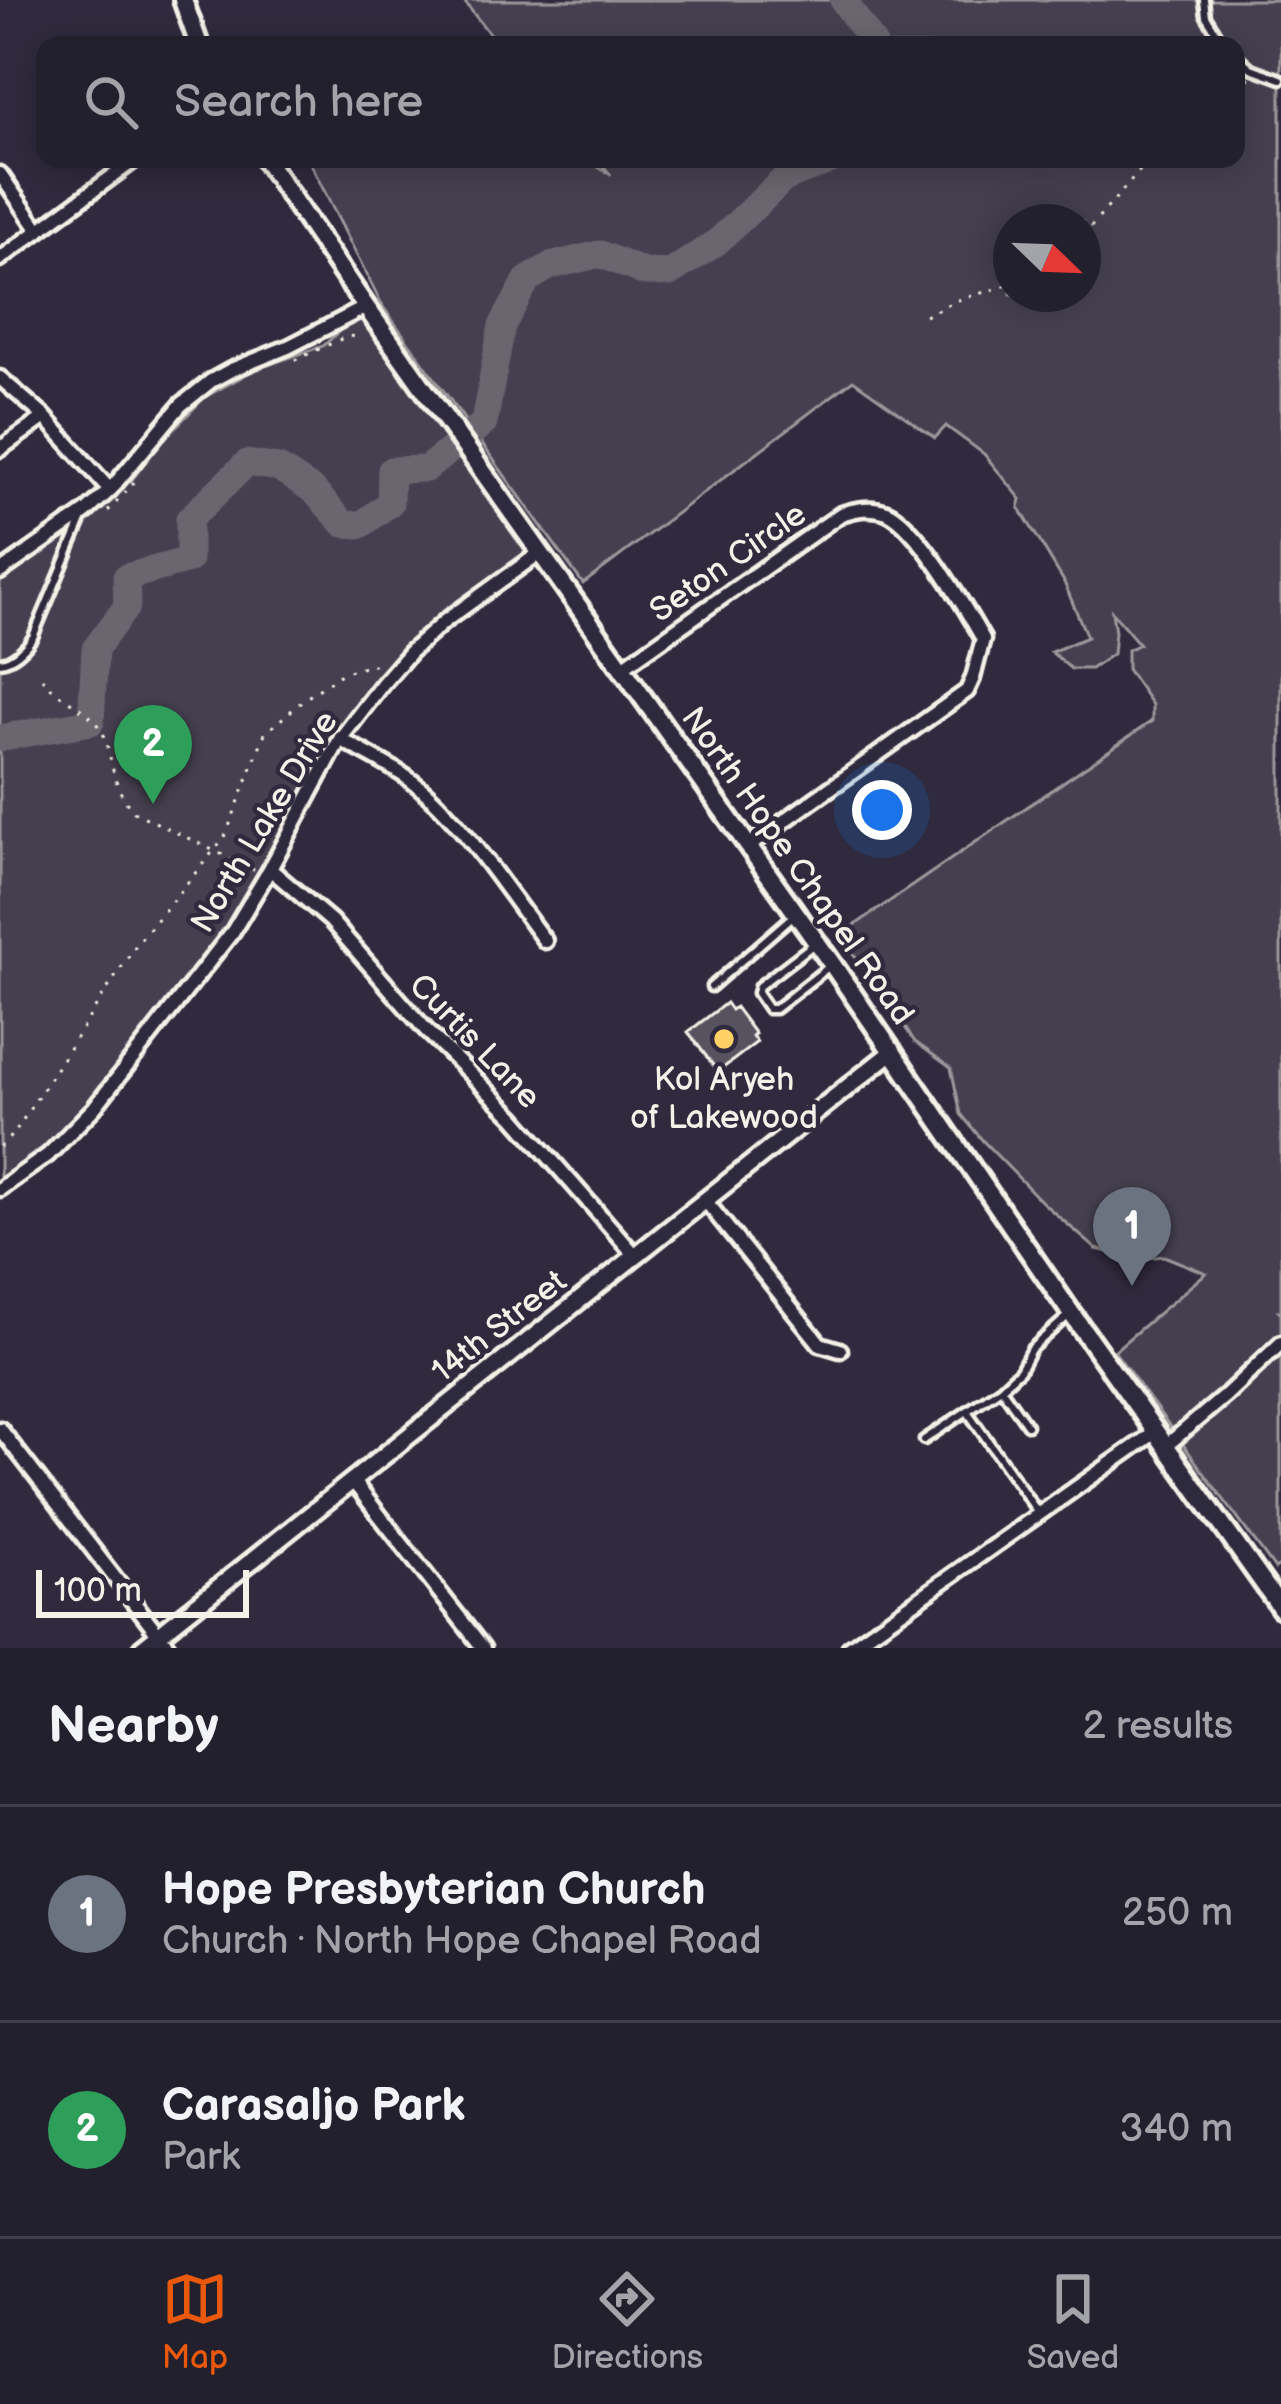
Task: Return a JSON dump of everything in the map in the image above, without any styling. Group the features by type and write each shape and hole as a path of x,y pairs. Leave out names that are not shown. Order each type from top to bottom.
{"main road":[{"path":"183,0 196,36"},
{"name":"North Hope Chapel Road","path":"278,168 366,307 832,964 1071,1313 1275,1586 1281,1608"}],"street":[{"path":"0,259 123,168"},
{"path":"0,174 38,229"},
{"path":"0,572 91,516 181,405 211,381 366,307"},
{"path":"0,378 45,417 110,490"},
{"path":"0,449 45,417"},
{"name":"Seton Circle","path":"623,667 841,514 859,508 880,510 906,525 964,605 982,639 967,692 749,846"},
{"name":"North Lake Drive","path":"0,1189 48,1155 94,1108 232,932 340,739 406,657 445,621 541,552"},
{"path":"340,739 399,772 430,797 545,941"},
{"name":"Curtis Lane","path":"268,873 331,921 635,1255"},
{"name":"14th Street","path":"142,1648 164,1642 352,1480 893,1052"},
{"path":"705,1200 820,1344 840,1350"},
{"path":"849,1648 1039,1514 1225,1396 1281,1342"},
{"path":"0,1429 164,1642"},
{"path":"352,1480 483,1648"}],"lane":[{"path":"1204,0 1219,36"},
{"path":"1245,63 1281,79"},
{"path":"0,662 7,662 33,637 91,516"},
{"path":"711,987 796,913"},
{"path":"816,942 759,986 768,1009 775,1009 832,964"},
{"path":"924,1440 1001,1388 1020,1370 1031,1349 1071,1313"},
{"path":"1001,1388 1027,1425"},
{"path":"967,1411 1039,1514"}],"path":[{"path":"1101,215 1142,168"},
{"path":"925,316 993,290"},
{"path":"281,363 348,336 358,337"},
{"path":"91,516 114,506 146,469"},
{"path":"0,1147 15,1132 136,945 225,837 260,742 274,724 344,672 406,657"},
{"path":"42,678 52,691 98,724 123,800 134,812 268,873"}],"shaded area":[{"path":"463,0 1281,0 1281,1565 1275,1569 1114,1351 1206,1273 1164,1256 1137,1259 1096,1249 1044,1204 961,1114 951,1068 915,1042 839,936 1152,721 1152,705 1127,669 1127,650 1139,644 1112,612 1113,654 1091,669 1071,669 1051,652 1087,637 1063,580 1019,507 1021,499 984,454 946,426 935,438 853,380 583,584 383,307 313,168 600,168 611,175 605,168 1245,168 1245,36 491,36"},
{"path":"366,307 541,552 445,621 340,739 237,926 94,1108 0,1189 0,572 127,471 131,481 205,397 256,369 323,346"}],"building":[{"name":"Kol Aryeh of Lakewood","path":"726,1003 731,1010 735,1007 757,1042 718,1072 688,1032"}],"waterway":[{"path":"843,0 868,36"},
{"path":"0,738 91,722 95,649 127,606 126,577 189,560 189,519 247,463 279,468 314,491 344,524 361,525 390,503 391,470 426,469 484,423 502,326 527,280 550,266 600,254 643,272 670,273 717,242 784,179 812,168"}],"place":[{"name":"Carasaljo Park","path":"153,804"},
{"name":"Kol Aryeh of Lakewood","path":"724,1039"},
{"name":"Hope Presbyterian Church","path":"1132,1286"}]}
